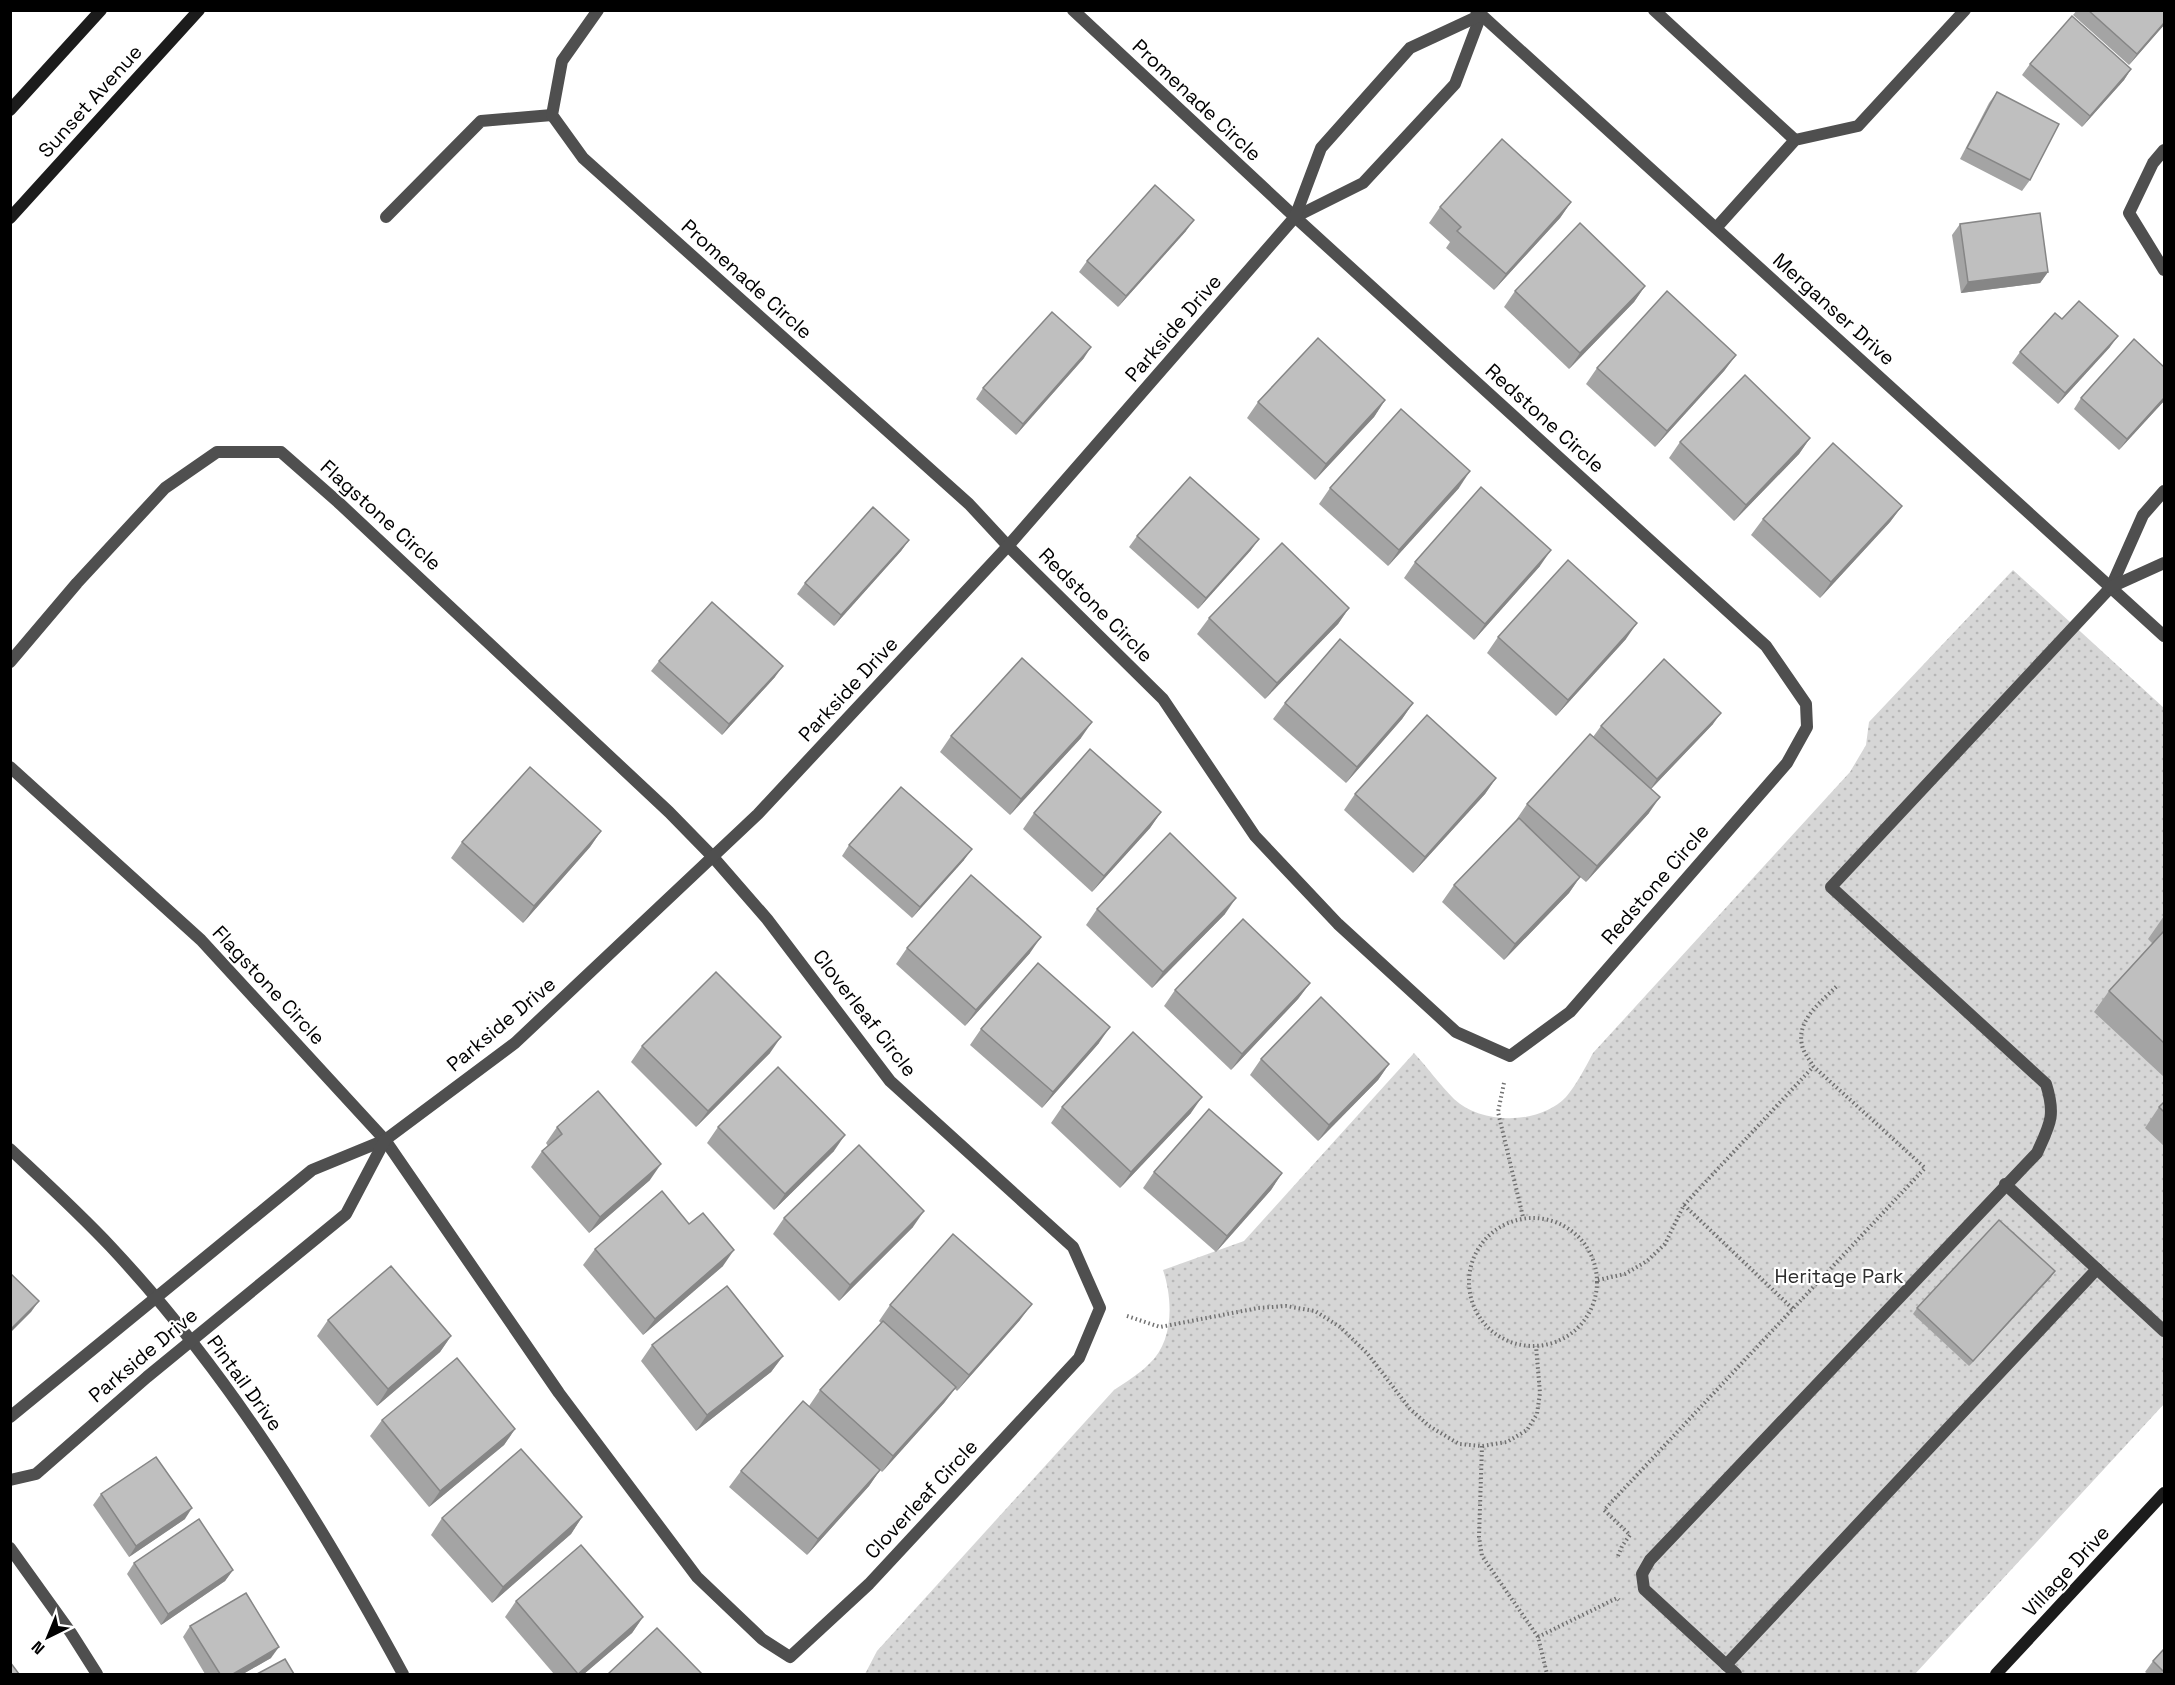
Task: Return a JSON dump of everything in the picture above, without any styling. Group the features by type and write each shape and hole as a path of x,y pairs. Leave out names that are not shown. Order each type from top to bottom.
{"main road":[{"path":"10,110 100,10"},
{"name":"Sunset Avenue","path":"10,218 199,10"},
{"name":"Village Drive","path":"1996,1674 2164,1493"}],"street":[{"path":"386,217 481,121 552,115 562,61 598,10"},
{"name":"Promenade Circle","path":"1073,10 1295,217"},
{"path":"1654,10 1795,140"},
{"path":"1716,228 1795,140 1858,126 1965,10"},
{"name":"Parkside Drive","path":"10,1417 312,1170 385,1140 515,1043 758,814 1008,546 1295,217 1321,148 1410,48 1478,13"},
{"name":"Parkside Drive","path":"1295,217 1363,183 1455,84 1478,13"},
{"name":"Merganser Drive","path":"1478,13 2164,636"},
{"name":"Promenade Circle","path":"552,115 583,158 969,504 1008,546"},
{"path":"2164,150 2153,163 2129,213 2164,270"},
{"name":"Redstone Circle","path":"1008,546 1163,699 1255,836 1338,924 1456,1032 1510,1056 1570,1012 1786,763 1807,727 1806,704 1766,646 1295,217"},
{"name":"Flagstone Circle","path":"10,662 77,583 165,488 218,452 281,452 338,501 445,601 669,812 713,857"},
{"path":"1736,1674 1644,1589 1642,1574 1650,1560 2005,1184 2037,1153 2049,1125 2052,1103 2046,1084 1831,887 2111,587 2143,515 2164,491"},
{"path":"2111,587 2164,563"},
{"name":"Flagstone Circle","path":"10,766 201,940 385,1140"},
{"name":"Cloverleaf Circle","path":"385,1140 559,1393 697,1577 762,1639 790,1657 868,1584 1079,1359 1100,1308 1073,1247 890,1081 767,920 713,857"},
{"name":"Parkside Drive","path":"10,1480 36,1474 190,1341 346,1214 385,1140"},
{"name":"Pintail Drive","path":"10,1149 111,1247 231,1394 316,1521 403,1674"},
{"path":"2005,1184 2164,1331"},
{"path":"1726,1665 2097,1269"},
{"path":"10,1548 71,1633 97,1674"}],"path":[{"path":"1618,1556 1630,1536 1604,1510 1925,1168 1813,1066 1802,1045 1802,1027 1811,1012 1838,985"},
{"path":"1510,1056 1498,1112 1523,1217"},
{"path":"1598,1280 1625,1274 1647,1261 1665,1245 1684,1205 1813,1066"},
{"path":"1684,1205 1793,1309"},
{"path":"1523,1217 1550,1219 1575,1232 1591,1253 1598,1280 1594,1303 1583,1323 1566,1338 1544,1346 1520,1346 1499,1337 1480,1319 1469,1295 1468,1269 1478,1245 1497,1227 1523,1217"},
{"path":"1100,1308 1160,1327 1258,1308 1286,1306 1315,1311 1340,1327 1367,1353 1410,1409 1429,1426 1459,1444 1482,1446 1507,1442 1527,1430 1537,1414 1540,1393 1536,1346"},
{"path":"1482,1446 1479,1537 1482,1556 1538,1637 1547,1674"},
{"path":"1616,1588 1617,1598 1625,1606"},
{"path":"1538,1637 1617,1598"}],"green space":[{"name":"Heritage Park","path":"2013,570 2164,708 2164,1404 1915,1674 865,1674 877,1651 1114,1390 1141,1371 1157,1355 1167,1332 1170,1307 1163,1270 1244,1241 1414,1053 1454,1099 1480,1114 1510,1118 1526,1117 1555,1106 1566,1097 1593,1053 1850,772 1866,745 1869,722"}],"building":[{"path":"2088,10 2164,10 2164,23 2137,54"},
{"path":"2072,16 2131,69 2090,116 2030,64"},
{"path":"1997,92 2059,124 2030,180 1967,148"},
{"path":"1502,139 1571,202 1506,274 1457,231 1461,227 1440,207"},
{"path":"1155,185 1194,220 1126,296 1087,261"},
{"path":"2040,213 2048,272 1968,282 1960,224"},
{"path":"1580,223 1645,286 1580,353 1515,291"},
{"path":"1667,291 1736,355 1667,431 1597,368"},
{"path":"2079,301 2118,336 2065,393 2020,352 2055,313 2062,319"},
{"path":"1052,312 1091,347 1023,424 983,388"},
{"path":"1318,338 1385,400 1326,464 1258,402"},
{"path":"2134,339 2164,367 2164,398 2127,439 2081,398"},
{"path":"1745,375 1810,438 1746,505 1680,442"},
{"path":"1401,409 1470,471 1399,550 1330,488"},
{"path":"1833,443 1902,506 1831,582 1763,519"},
{"path":"1190,477 1259,539 1206,598 1137,536"},
{"path":"1481,487 1551,550 1485,624 1415,562"},
{"path":"873,507 909,540 841,615 805,583"},
{"path":"1282,543 1349,608 1277,683 1209,618"},
{"path":"1568,560 1637,623 1568,700 1498,637"},
{"path":"712,602 783,666 729,724 659,661"},
{"path":"1340,639 1413,703 1357,767 1285,703"},
{"path":"1022,658 1092,722 1021,799 951,736"},
{"path":"1664,659 1721,713 1657,779 1601,726"},
{"path":"1427,715 1496,778 1425,857 1355,794"},
{"path":"1590,734 1660,797 1597,866 1527,804"},
{"path":"1090,749 1161,812 1104,876 1034,813"},
{"path":"530,767 601,831 534,906 462,842"},
{"path":"901,787 972,849 920,907 849,845"},
{"path":"1519,818 1580,877 1515,944 1454,885"},
{"path":"1170,833 1236,898 1163,972 1097,909"},
{"path":"971,875 1041,937 976,1010 907,948"},
{"path":"1243,919 1310,983 1242,1054 1175,990"},
{"path":"2164,931 2164,1043 2109,991"},
{"path":"1038,963 1110,1027 1053,1092 981,1029"},
{"path":"716,972 781,1037 708,1111 642,1046"},
{"path":"1321,997 1389,1064 1329,1125 1261,1059"},
{"path":"1133,1032 1202,1097 1131,1172 1062,1107"},
{"path":"778,1067 845,1135 785,1194 718,1127"},
{"path":"598,1091 661,1164 600,1217 542,1151 562,1134 557,1127"},
{"path":"2164,1102 2164,1112 2159,1107"},
{"path":"1209,1109 1282,1173 1227,1236 1154,1172"},
{"path":"859,1145 924,1211 850,1285 784,1218"},
{"path":"662,1191 689,1224 703,1213 734,1250 655,1319 595,1249"},
{"path":"1999,1220 2055,1271 1973,1361 1917,1308"},
{"path":"953,1234 1032,1304 969,1375 890,1305"},
{"path":"391,1266 451,1336 388,1389 328,1320"},
{"path":"10,1273 39,1301 10,1330"},
{"path":"727,1286 783,1356 707,1415 652,1345"},
{"path":"883,1321 956,1387 893,1456 820,1390"},
{"path":"457,1358 515,1429 440,1491 382,1420"},
{"path":"803,1401 880,1470 818,1539 741,1471"},
{"path":"521,1449 582,1517 503,1587 442,1518"},
{"path":"156,1457 192,1508 136,1546 101,1494"},
{"path":"199,1519 233,1570 168,1614 134,1563"},
{"path":"581,1545 643,1617 578,1674 516,1601"},
{"path":"246,1593 279,1647 233,1674 220,1674 190,1626"},
{"path":"657,1628 702,1674 608,1674"},
{"path":"2164,1649 2164,1672 2153,1661"},
{"path":"285,1659 294,1674 257,1674"},
{"path":"10,1662 19,1674 10,1674"}]}
